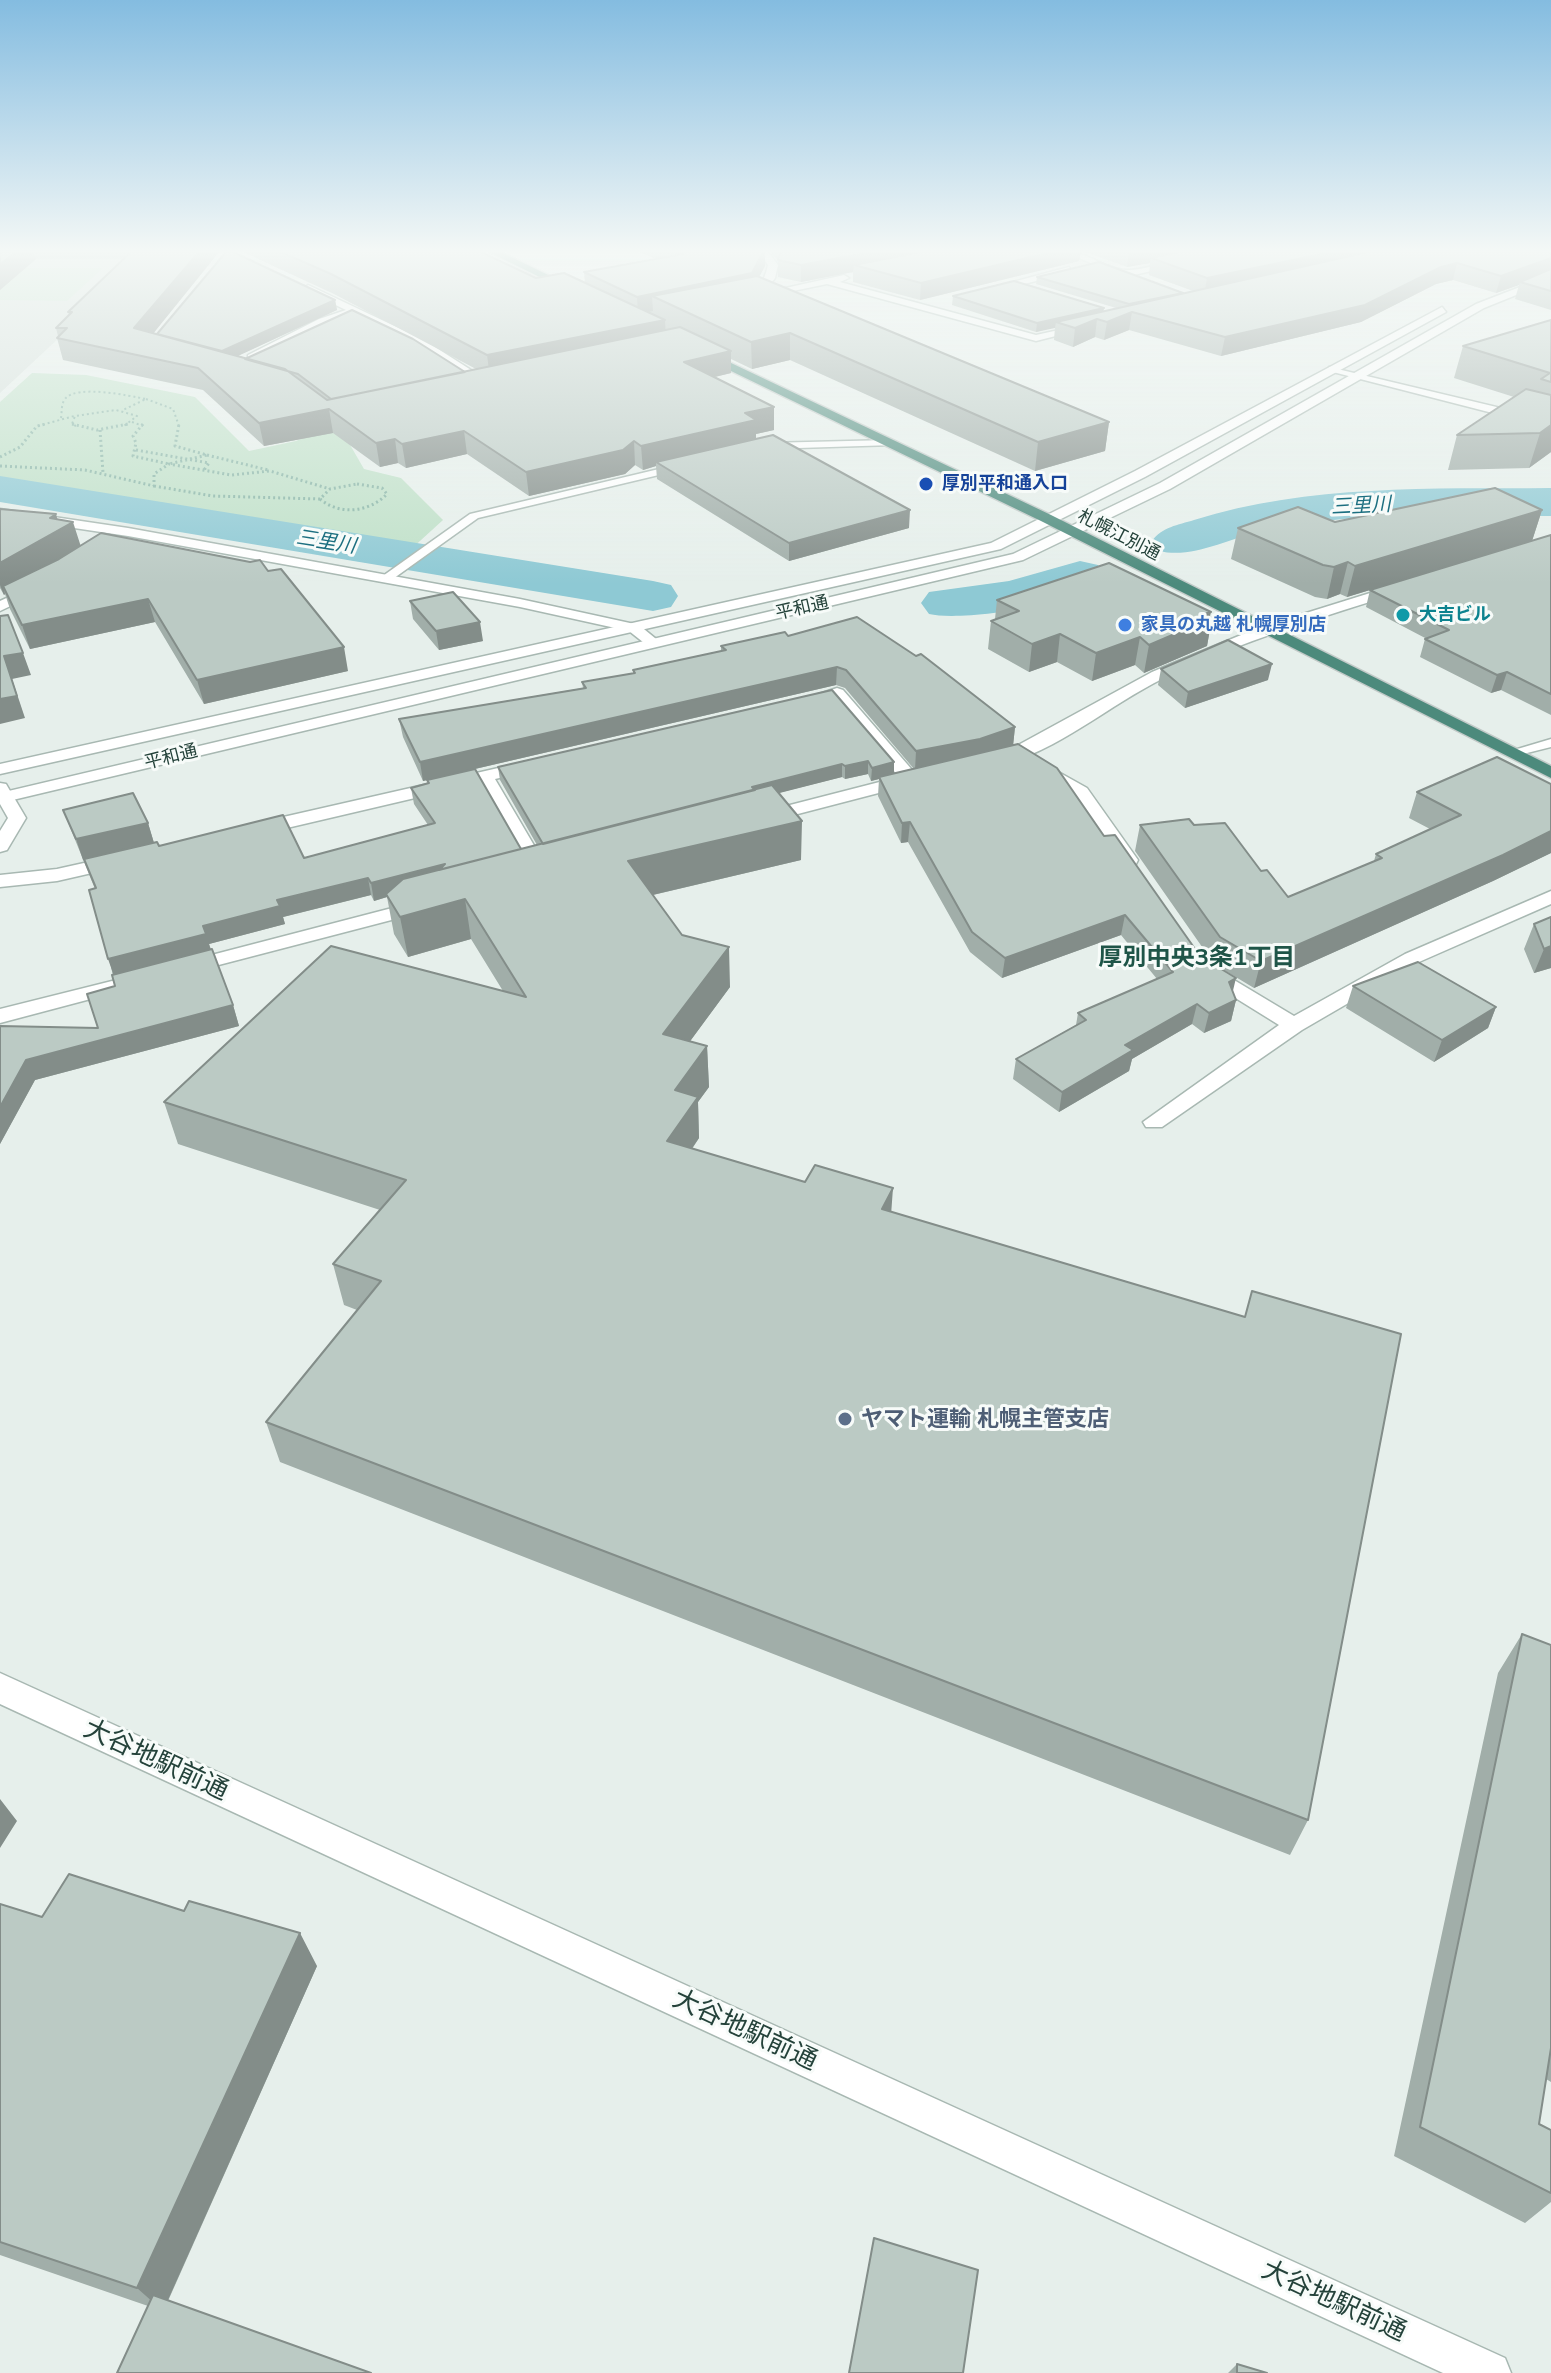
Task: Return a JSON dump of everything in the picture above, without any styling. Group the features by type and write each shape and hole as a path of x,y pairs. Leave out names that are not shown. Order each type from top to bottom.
{"highway":[{"name":"札幌江別通","path":"722,363 1071,530 1263,631 1551,773"}],"street":[{"path":"453,363 487,384"},
{"name":"平和通","path":"0,769 996,546 1046,518 1140,474 1345,363"},
{"name":"平和通","path":"1,795 1018,557 1165,486 1383,363"},
{"path":"1333,369 1551,424"},
{"path":"472,387 502,381"},
{"path":"0,513 128,532 386,578 634,628 653,643"},
{"path":"105,546 128,532"},
{"path":"0,607 47,583"},
{"path":"982,766 1018,754 1158,675 1263,631 1411,584"},
{"path":"741,823 917,778 837,693 791,704"},
{"path":"1018,754 1081,792 1143,881"},
{"path":"240,833 546,762"},
{"path":"485,777 542,876"},
{"path":"0,846 17,818 1,795"},
{"path":"0,881 57,875 133,857"},
{"path":"1154,1122 1294,1025 1412,958 1551,897"},
{"path":"0,1016 433,904"},
{"path":"1196,958 1205,970 1294,1025"},
{"name":"大谷地駅前通","path":"0,1688 1490,2373"}],"lane":[{"path":"754,449 890,443"},
{"path":"386,578 474,516 692,464"},
{"path":"1511,753 1551,743"}],"path":[{"path":"0,466 103,473 213,496 320,499 334,508 354,509 381,502 387,494 382,488 367,484 330,489 294,481 270,471 175,446 177,416 173,409 146,399 106,391 68,396 61,408 61,418"},
{"path":"13,466 2,456 20,447 37,426 61,418 123,410 146,399"},
{"path":"123,410 136,414 132,422"},
{"path":"75,416 72,424 100,430 132,422 145,424 133,436 136,450 133,456 203,471 239,475 270,471"},
{"path":"100,430 103,473"},
{"path":"136,450 209,463 203,471"},
{"path":"162,454 163,462"},
{"path":"154,486 154,474 169,464 207,455"},
{"path":"320,499 330,489"}],"shaded area":[{"path":"0,363 32,363 0,393"}],"green space":[{"path":"32,373 86,375 195,397 249,451 296,441 338,424 364,469 401,478 443,520 409,551 0,491 0,402"}],"building":[{"path":"173,363 262,363 285,369 327,400 507,363 685,363 774,407 745,413 756,420 641,446 634,441 623,450 526,472 464,431 402,444 395,439 376,443 329,409 259,423 198,368"},
{"path":"258,363 450,363 465,372 331,399 298,374"},
{"path":"858,363 966,363 1109,422 1038,442"},
{"path":"1517,363 1551,363 1551,382 1541,379 1550,373"},
{"path":"1526,389 1551,395 1551,425 1540,433 1457,435"},
{"path":"773,435 910,510 789,543 656,462"},
{"path":"1495,488 1542,510 1355,566 1348,562 1334,567 1323,565 1238,528 1298,507 1335,522"},
{"path":"0,509 56,514 50,518 73,522 0,563"},
{"path":"101,533 250,562 260,560 268,571 281,569 344,647 197,680 148,599 22,625 3,586 59,559"},
{"path":"1551,535 1551,694 1507,672 1497,675 1425,639 1449,630 1370,590"},
{"path":"1109,563 1211,612 1204,614 1212,618 1149,645 1140,637 1096,653 1060,634 1032,644 991,621 1019,611 997,600"},
{"path":"453,592 480,622 436,631 410,601"},
{"path":"8,615 23,653 4,656 17,696 0,699 0,616"},
{"path":"857,617 916,656 921,654 1015,727 980,739 916,751 846,670 837,667 420,762 399,719 586,688 582,682 635,673 633,670 726,650 721,646 785,632 788,636"},
{"path":"1228,640 1272,664 1188,692 1161,669"},
{"path":"832,690 894,762 872,768 868,761 842,764 752,787 755,790 543,844 498,767"},
{"path":"1018,744 1057,768 1104,836 1115,835 1200,956 1236,978 1229,982 1236,1000 1209,1013 1197,1004 1125,1045 1133,1050 1062,1092 1016,1059 1086,1020 1078,1013 1173,972 1125,915 1005,958 972,932 910,822 902,823 879,777"},
{"path":"1497,757 1551,784 1551,831 1261,961 1220,937 1140,825 1189,819 1194,825 1225,823 1261,871 1267,870 1288,897 1382,858 1376,854 1461,815 1417,792"},
{"path":"475,769 521,849 439,870 445,864 371,883 368,878 277,900 280,906 203,926 206,934 108,959 89,890 96,888 84,859 157,842 159,846 283,815 304,858 435,823 411,788 429,783 427,780"},
{"name":"ヤマト運輸 札幌主管支店","path":"772,785 802,821 628,861 682,935 729,947 663,1034 707,1046 675,1090 698,1097 667,1141 805,1182 815,1165 893,1188 882,1209 1245,1317 1252,1291 1401,1334 1308,1820 266,1422 381,1281 333,1264 406,1180 164,1102 331,946 526,997 465,899 400,917 386,894 403,879"},
{"path":"133,793 148,823 76,839 63,810"},
{"path":"1551,917 1551,946 1544,949 1534,924"},
{"path":"212,949 233,1005 26,1060 0,1107 0,1026 98,1028 87,994 115,986 112,975"},
{"path":"1418,962 1496,1007 1442,1040 1353,986"},
{"path":"1522,1634 1551,1645 1551,2048 1539,2124 1551,2130 1551,2193 1420,2127"},
{"path":"69,1874 184,1911 189,1901 300,1933 137,2288 0,2242 0,1904 42,1917"},
{"path":"874,2238 978,2270 963,2373 849,2373"},
{"path":"153,2295 371,2373 117,2373"},
{"path":"1237,2364 1267,2373 1237,2373"}],"waterway":[{"name":"三里川","path":"0,489 653,596"},
{"name":"三里川","path":"1176,541 1222,526 1314,509 1408,503 1551,502"},
{"name":"三里川","path":"947,603 1013,596 1080,576"}],"place":[{"name":"厚別平和通入口","path":"926,484"},
{"name":"大吉ビル","path":"1403,615"},
{"name":"家具の丸越 札幌厚別店","path":"1125,625"},
{"name":"ヤマト運輸 札幌主管支店","path":"845,1419"}],"district":[{"name":"厚別中央3条1丁目","path":"1197,958"}]}
